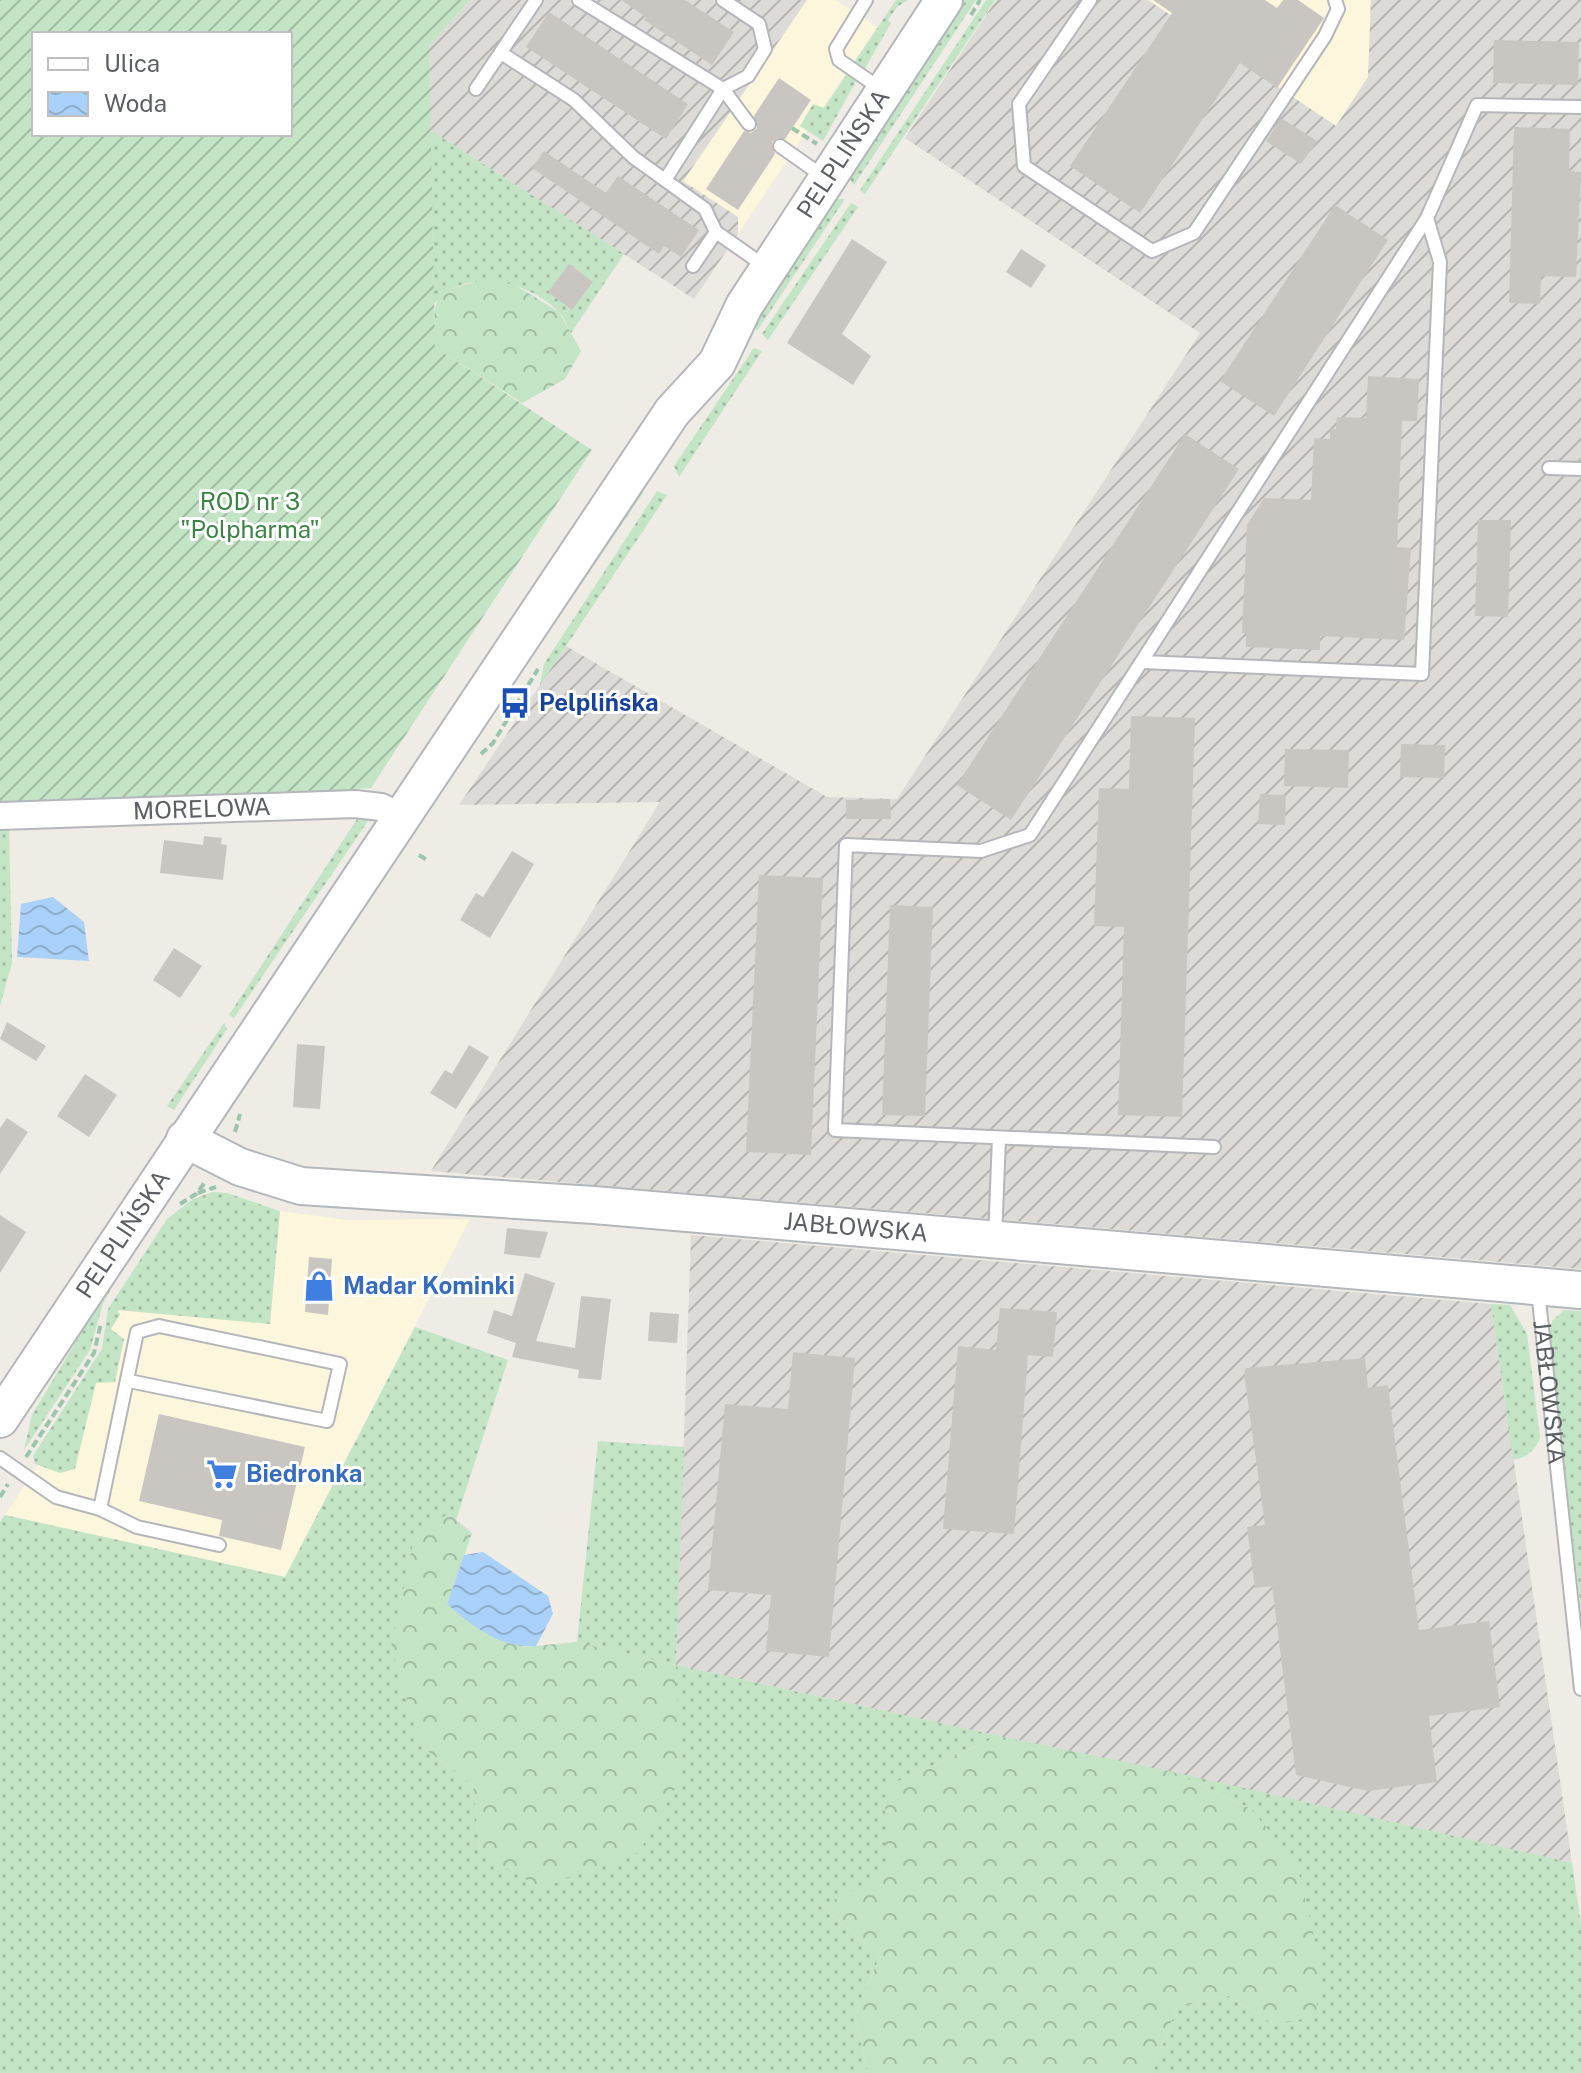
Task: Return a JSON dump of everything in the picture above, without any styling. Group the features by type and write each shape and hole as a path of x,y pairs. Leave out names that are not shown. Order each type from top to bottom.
{"main road":[{"name":"PELPLIŃSKA","path":"0,1419 672,412 700,351 744,306 944,0"},
{"name":"JABŁOWSKA","path":"185,1139 240,1167 301,1186 512,1198 1581,1290"}],"street":[{"name":"MORELOWA","path":"0,816 355,804 381,807 401,817"}],"lane":[{"path":"476,89 536,0"},
{"path":"579,0 723,89 749,124"},
{"path":"665,180 723,89 748,76 765,49 759,24 723,0"},
{"path":"866,0 836,49 839,60 884,90"},
{"path":"1090,0 1019,104 1024,166 1152,251 1194,233 1325,36 1338,9 1335,0"},
{"path":"501,53 574,100 633,157 705,209 716,232 768,269"},
{"path":"1214,1147 835,1130 846,845 981,851 1030,835 1427,218 1477,105 1581,107"},
{"path":"780,146 827,178"},
{"path":"1142,662 1422,674 1440,262 1427,218"},
{"path":"693,266 716,232"},
{"path":"1549,468 1581,469"},
{"path":"995,1238 999,1138"},
{"name":"JABŁOWSKA","path":"1537,1285 1581,1689"},
{"path":"100,1509 137,1332 159,1326 340,1364 327,1421 129,1381"},
{"path":"0,1458 56,1497 100,1509 137,1527 219,1545"}],"path":[{"path":"792,128 809,139"},
{"path":"419,855 427,860"},
{"path":"0,1497 94,1353 104,1308"}],"shaded area":[{"path":"470,0 807,0 683,181 738,217 738,234 694,299 430,130 429,46"},
{"path":"807,0 835,0 877,27 738,234 738,217 683,182"},
{"path":"996,0 1148,0 1336,126 1368,77 1371,0 1581,0 1581,1269 431,1171 660,802 459,805 566,646 827,797 897,799 1200,333 905,138"},
{"path":"1148,0 1371,0 1368,77 1336,126"},
{"path":"280,1211 348,1220 470,1219 285,1577 5,1515 102,1368 108,1309 270,1323"},
{"path":"691,1235 1491,1304 1572,1863 676,1665"}],"green space":[{"name":"ROD nr 3 \"Polpharma\"","path":"0,0 470,0 429,46 435,347 592,450 371,788 190,802 0,804"},
{"path":"896,0 908,0 897,7 888,20 891,23 864,70 854,63"},
{"path":"960,0 976,0 854,185 848,177"},
{"path":"986,0 995,0 865,194 860,190"},
{"path":"847,74 856,81 823,141 800,126 813,104 824,108"},
{"path":"430,130 624,254 571,333 562,316 545,300 513,285 478,281 447,292 434,304"},
{"path":"834,199 845,199 757,331 754,325 764,300"},
{"path":"851,203 858,207 768,340 762,334"},
{"path":"484,279 515,285 559,312 581,351 565,379 522,403 435,347 434,315 439,298 454,288"},
{"path":"754,348 762,351 679,477 674,466"},
{"path":"641,491 643,493 534,654 544,628 630,497"},
{"path":"657,491 667,495 540,685 544,664"},
{"path":"361,813 368,821 234,1018 229,1015"},
{"path":"0,828 9,828 12,963 0,1006"},
{"path":"224,1023 227,1029 174,1110 167,1106"},
{"path":"213,1192 227,1193 280,1211 270,1324 118,1310 120,1315 111,1329 124,1339 115,1382 96,1383 75,1469 60,1473 35,1464 33,1456 102,1349 108,1309 167,1219 193,1199"},
{"path":"107,1290 110,1291 103,1303 90,1350 24,1450 32,1415"},
{"path":"1491,1304 1510,1305 1527,1334 1540,1438 1530,1453 1518,1459 1513,1459"},
{"path":"1564,1310 1581,1311 1581,1609 1549,1336 1552,1321"},
{"path":"415,1327 508,1360 456,1520 449,1514 421,1746 473,1785 480,1853 676,1665 999,1736 885,1787 887,1874 821,1906 880,1956 855,2016 868,2073 0,2073 0,1522 5,1515 285,1577"},
{"path":"598,1441 684,1447 676,1665 577,1642"},
{"path":"449,1514 472,1533 447,1604 524,1647 577,1642 676,1665 681,1778 639,1852 541,1888 480,1853 473,1785 421,1746 391,1647 416,1529"},
{"path":"999,1736 1173,1772 1251,1809 1297,1865 1320,1961 1316,2016 1275,2025 1229,1996 1177,2007 1152,2073 868,2073 855,2016 880,1956 821,1906 886,1873 885,1787"},
{"path":"1173,1772 1572,1863 1581,1925 1581,2073 1152,2073 1177,2007 1229,1996 1275,2025 1251,1809"}],"water":[{"path":"53,897 84,922 89,961 17,957 21,904"},
{"path":"483,1552 548,1596 553,1614 536,1646 499,1640 477,1628 447,1604 464,1555"}],"building":[{"path":"621,0 685,0 734,32 712,65 644,20 646,17"},
{"path":"1153,0 1265,0 1277,8 1283,0 1298,0 1324,18 1277,88 1240,63 1140,213 1070,166 1172,13"},
{"path":"549,12 688,104 666,139 526,47"},
{"path":"1494,40 1579,42 1578,85 1493,83"},
{"path":"779,78 811,100 785,139 777,138 772,142 775,154 738,210 706,189 744,131 751,133 757,128 754,116"},
{"path":"1281,118 1317,141 1301,164 1266,141"},
{"path":"1514,127 1570,129 1569,171 1581,172 1576,277 1541,276 1540,304 1509,303"},
{"path":"544,151 606,193 618,176 699,230 681,257 664,246 659,254 532,168"},
{"path":"1335,205 1388,240 1274,416 1220,381"},
{"path":"852,239 887,262 842,334 871,356 853,385 787,343"},
{"path":"1021,249 1046,265 1031,288 1006,272"},
{"path":"569,264 593,282 572,310 548,292"},
{"path":"1368,376 1419,379 1417,421 1402,421 1397,547 1411,548 1404,640 1320,636 1320,650 1246,647 1246,633 1242,633 1247,525 1264,498 1311,500 1314,438 1330,439 1330,428 1336,429 1337,417 1366,418"},
{"path":"1185,434 1239,469 1011,820 957,785"},
{"path":"1478,520 1511,520 1508,617 1475,616"},
{"path":"1131,716 1195,718 1182,1117 1118,1115 1124,927 1094,926 1099,788 1129,789"},
{"path":"1401,744 1445,745 1444,778 1400,777"},
{"path":"1285,749 1349,750 1348,788 1284,786"},
{"path":"1260,794 1286,795 1285,825 1258,824"},
{"path":"890,799 891,819 846,819 846,800"},
{"path":"204,836 222,838 221,844 227,845 223,880 160,873 164,840 203,845"},
{"path":"512,851 534,864 490,938 460,920 476,893 483,897"},
{"path":"759,875 823,878 811,1155 746,1152"},
{"path":"890,905 933,907 925,1116 882,1115"},
{"path":"174,948 202,966 180,998 153,980"},
{"path":"7,1022 46,1046 36,1061 0,1039"},
{"path":"297,1044 325,1046 320,1109 293,1107"},
{"path":"469,1045 489,1057 456,1109 430,1093 445,1070 452,1074"},
{"path":"85,1074 117,1095 89,1137 57,1116"},
{"path":"7,1118 28,1132 0,1174 0,1128"},
{"path":"0,1215 26,1232 0,1273"},
{"path":"507,1228 548,1232 540,1258 504,1254"},
{"name":"Madar Kominki","path":"309,1257 332,1259 328,1315 305,1312"},
{"path":"525,1273 555,1283 536,1341 575,1348 581,1296 611,1299 601,1380 578,1378 579,1370 512,1357 516,1343 487,1333 494,1310 512,1316"},
{"path":"1000,1308 1057,1312 1053,1357 1028,1355 1014,1534 943,1529 958,1346 996,1350"},
{"path":"650,1312 679,1314 677,1343 648,1341"},
{"path":"793,1352 855,1358 829,1657 766,1651 771,1595 708,1590 725,1404 788,1409"},
{"path":"1365,1358 1368,1388 1388,1385 1419,1630 1489,1621 1500,1707 1429,1716 1437,1782 1368,1791 1296,1775 1272,1586 1255,1588 1247,1527 1265,1525 1244,1373 1246,1368"},
{"name":"Biedronka","path":"159,1414 305,1447 281,1550 219,1536 222,1520 139,1501"}],"place":[{"name":"Pelplińska","path":"515,703"},
{"name":"Madar Kominki","path":"319,1286"},
{"name":"Biedronka","path":"222,1474"}]}
